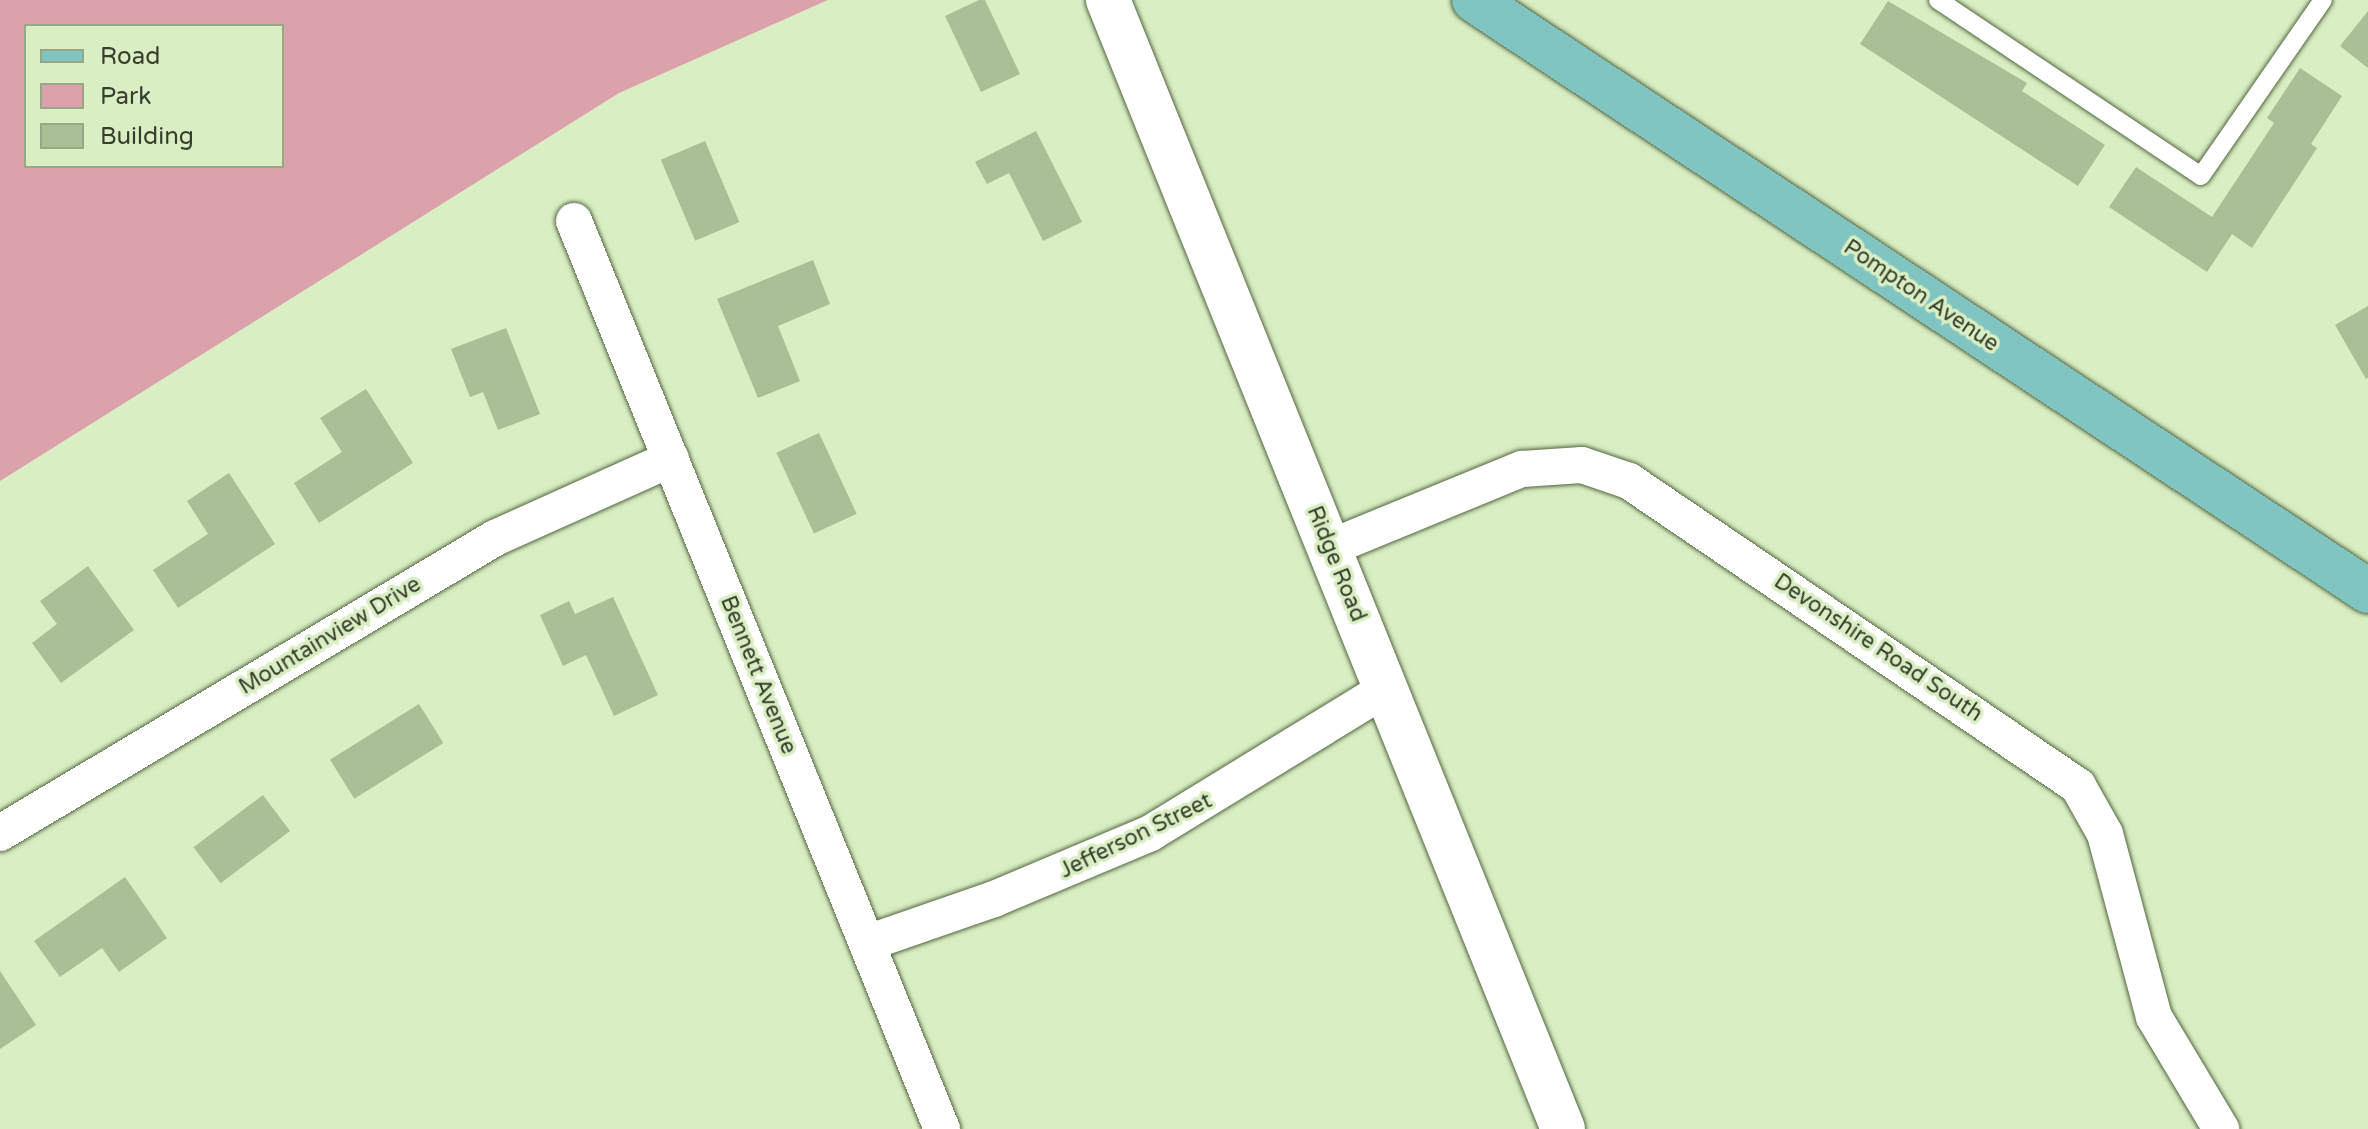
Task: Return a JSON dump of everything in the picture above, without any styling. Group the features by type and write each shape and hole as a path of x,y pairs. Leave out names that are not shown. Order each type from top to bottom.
{"main road":[{"name":"Ridge Road","path":"1108,0 1563,1129"},
{"name":"Pompton Avenue","path":"1474,0 2368,591"}],"street":[{"name":"Bennett Avenue","path":"574,221 942,1129"},
{"name":"Mountainview Drive","path":"0,833 495,538 671,459"},
{"name":"Devonshire Road South","path":"1329,548 1522,469 1582,465 1629,481 2078,786 2105,834 2154,1017 2221,1129"},
{"name":"Jefferson Street","path":"867,943 994,899 1149,834 1386,689"}],"lane":[{"path":"1938,0 2201,176 2323,0"}],"green space":[{"path":"0,0 828,0 619,93 0,481"}],"building":[{"path":"985,0 1020,74 981,92 945,16"},
{"path":"1888,1 2027,83 2022,91 2105,145 2078,186 1860,44"},
{"path":"2368,11 2368,68 2340,46"},
{"path":"2300,68 2342,96 2311,144 2317,148 2252,248 2232,234 2207,272 2109,207 2136,167 2212,217 2274,123 2267,118"},
{"path":"1036,131 1082,222 1043,241 1009,173 987,184 975,162"},
{"path":"705,141 739,222 695,241 661,160"},
{"path":"813,260 830,304 778,326 800,381 758,398 717,299"},
{"path":"2368,306 2368,378 2366,379 2335,325"},
{"path":"506,328 540,414 498,430 483,392 470,397 451,349"},
{"path":"366,389 413,463 319,523 294,483 342,452 320,418"},
{"path":"819,433 857,514 814,534 776,453"},
{"path":"229,473 275,544 178,608 153,570 208,534 187,501"},
{"path":"88,566 134,630 61,683 32,643 57,624 40,601"},
{"path":"613,597 658,695 614,716 586,655 563,666 540,615 569,601 575,614"},
{"path":"419,704 443,743 354,799 330,760"},
{"path":"263,795 290,831 221,883 194,847"},
{"path":"125,877 167,938 119,972 102,948 60,977 34,941"},
{"path":"0,971 36,1025 0,1049"}]}
